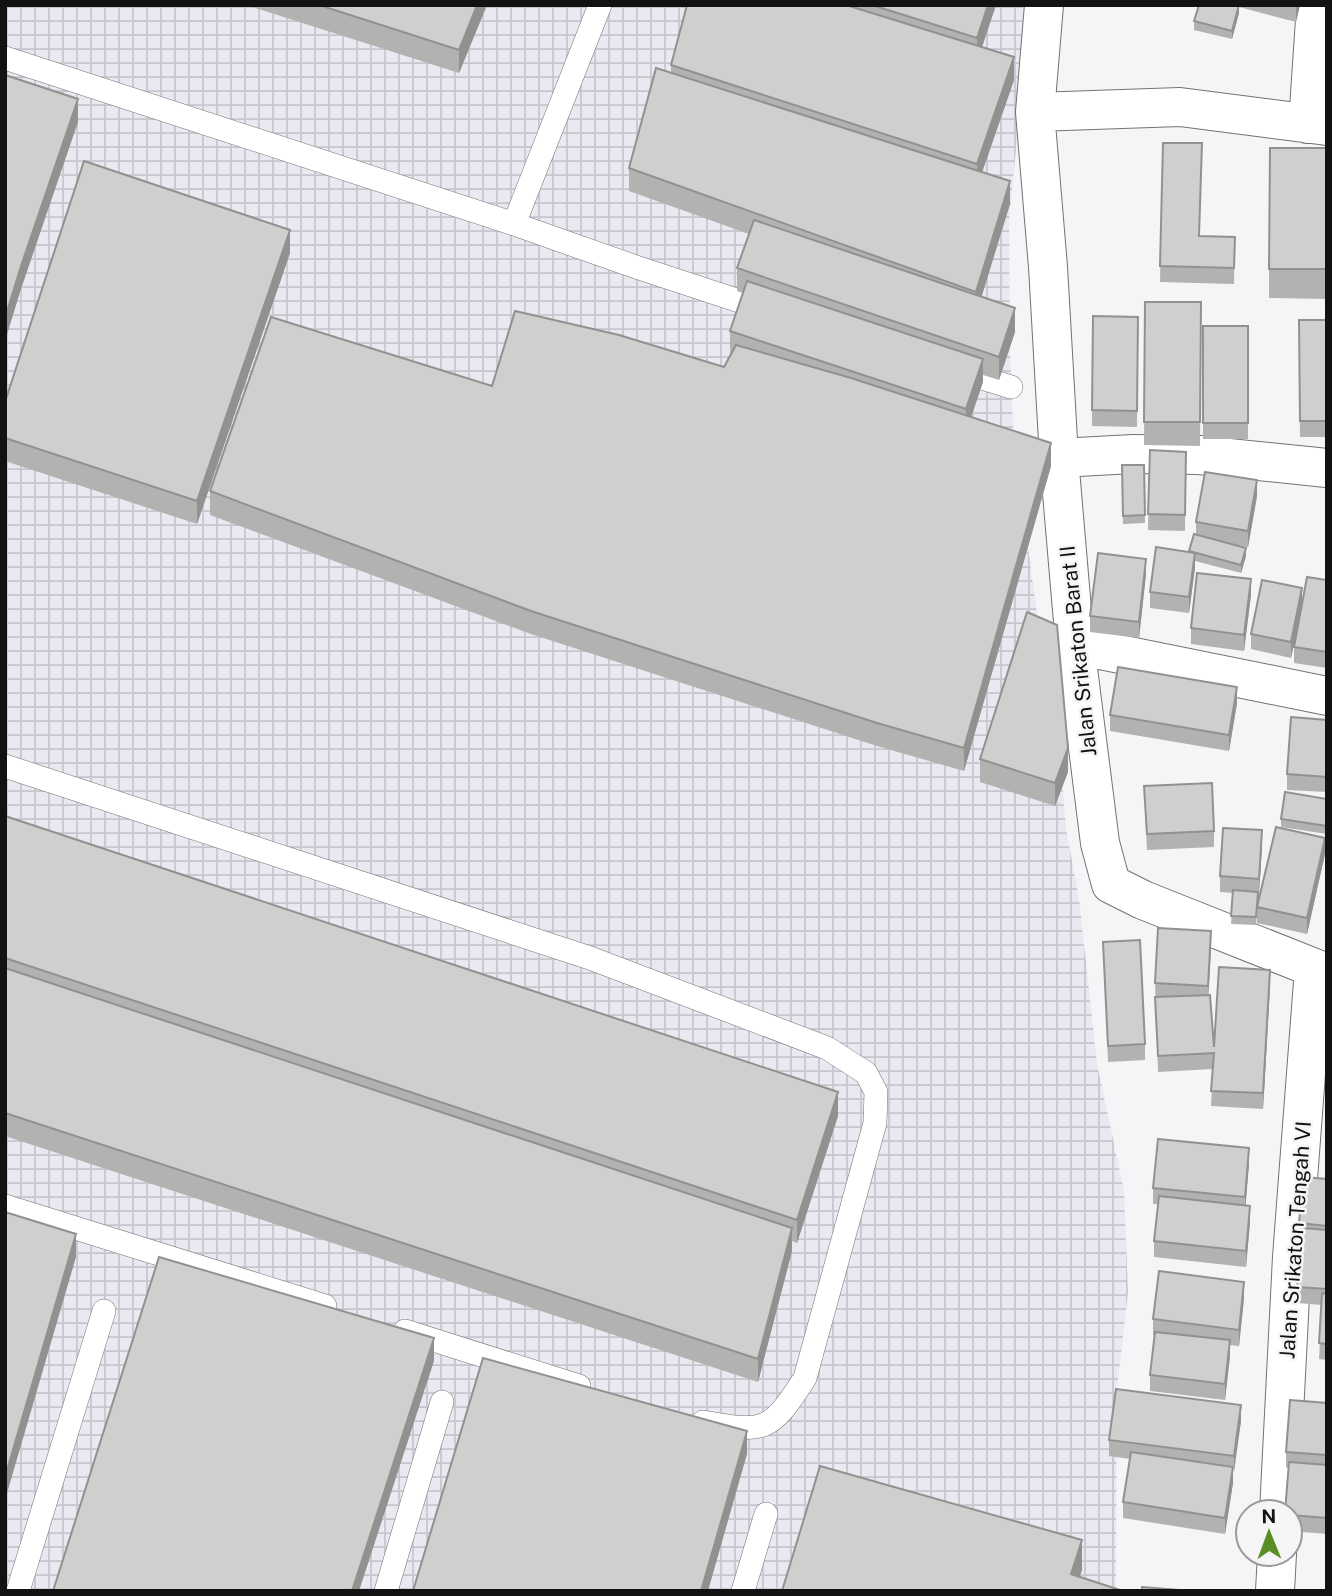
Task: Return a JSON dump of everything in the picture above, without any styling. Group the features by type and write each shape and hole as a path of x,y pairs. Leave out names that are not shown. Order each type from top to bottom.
{"street":[{"name":"Jalan Srikaton Barat II","path":"1044,5 1035,112 1048,267 1059,458 1075,645 1100,844 1111,884 1143,900 1321,971"},
{"path":"1035,112 1181,107 1317,125 1316,5"},
{"path":"1059,458 1133,454 1199,455 1327,468"},
{"path":"1075,645 1327,696"},
{"name":"Jalan Srikaton Tengah VI","path":"1280,1498 1292,1257 1321,971"},
{"path":"1275,1591 1276,1568"}],"lane":[{"path":"514,224 600,5"},
{"path":"5,58 789,317"},
{"path":"933,362 1012,387"},
{"path":"5,766 590,958 827,1048 866,1073 876,1093 875,1123 805,1378 783,1413 767,1425 738,1428 682,1418"},
{"path":"5,1206 350,1314"},
{"path":"18,1591 104,1311"},
{"path":"390,1327 603,1394"},
{"path":"386,1591 442,1402"},
{"path":"743,1591 766,1514"}],"shaded area":[{"path":"5,5 1030,5 1009,222 1014,447 1040,634 1057,721 1066,829 1079,898 1097,1064 1124,1191 1128,1292 1117,1390 1116,1591 5,1591"}],"building":[{"path":"319,5 477,5 459,50"},
{"path":"687,5 846,5 1014,57 977,164 671,65"},
{"path":"872,5 988,5 977,38"},
{"path":"1199,5 1239,5 1232,31 1194,21"},
{"path":"656,68 1010,181 976,292 629,168"},
{"path":"5,75 78,99 5,318"},
{"path":"1163,143 1202,143 1199,236 1235,237 1234,268 1160,266"},
{"path":"1270,148 1327,148 1327,269 1269,269"},
{"path":"84,161 290,230 197,501 5,438 5,402"},
{"path":"754,220 1015,308 999,357 737,268"},
{"path":"747,281 983,359 966,409 730,331"},
{"path":"1145,302 1201,302 1200,422 1144,422"},
{"path":"515,311 619,335 724,367 736,345 851,378 1051,443 964,748 877,723 531,611 210,491 271,317 492,386"},
{"path":"1093,316 1138,317 1137,411 1092,410"},
{"path":"1299,320 1327,320 1327,421 1300,421"},
{"path":"1203,326 1248,326 1248,423 1203,423"},
{"path":"1150,450 1186,452 1185,515 1148,514"},
{"path":"1122,465 1144,465 1145,515 1123,516"},
{"path":"1205,472 1257,480 1248,531 1196,522"},
{"path":"1194,534 1246,548 1241,565 1189,551"},
{"path":"1156,547 1195,553 1189,597 1150,592"},
{"path":"1098,553 1146,559 1139,622 1090,616"},
{"path":"1197,573 1251,579 1244,635 1191,628"},
{"path":"1307,577 1327,580 1327,652 1294,647"},
{"path":"1262,580 1302,588 1291,642 1251,634"},
{"path":"1027,612 1057,625 1068,748 1055,783 980,759"},
{"path":"1118,667 1237,687 1229,735 1110,715"},
{"path":"1291,717 1327,720 1327,777 1287,774"},
{"path":"1212,783 1214,831 1147,834 1144,786"},
{"path":"1285,792 1327,799 1327,826 1281,819"},
{"path":"5,816 838,1092 797,1220 5,958"},
{"path":"1276,827 1325,838 1307,918 1257,907"},
{"path":"1223,828 1262,830 1259,879 1220,876"},
{"path":"1233,890 1258,892 1256,917 1231,916"},
{"path":"1158,928 1211,931 1208,986 1155,983"},
{"path":"1140,940 1145,1044 1108,1046 1103,942"},
{"path":"1219,967 1270,970 1263,1093 1211,1091 1214,1053 1158,1056 1155,997 1210,995 1214,1047"},
{"path":"5,968 792,1228 758,1359 5,1113"},
{"path":"1158,1139 1249,1148 1245,1197 1153,1188"},
{"path":"1303,1177 1327,1179 1327,1226 1299,1223"},
{"path":"1159,1196 1250,1206 1246,1251 1154,1241"},
{"path":"5,1212 76,1234 5,1477"},
{"path":"1302,1228 1327,1230 1327,1289 1297,1287"},
{"path":"159,1257 434,1338 352,1591 53,1591"},
{"path":"1159,1271 1244,1282 1239,1330 1153,1319"},
{"path":"1322,1293 1327,1294 1327,1344 1319,1343"},
{"path":"1155,1332 1230,1340 1225,1384 1150,1375"},
{"path":"483,1358 747,1431 701,1591 413,1591"},
{"path":"1116,1389 1241,1405 1234,1456 1109,1440"},
{"path":"1290,1400 1327,1403 1327,1455 1286,1452"},
{"path":"1131,1452 1233,1467 1225,1518 1123,1502"},
{"path":"1289,1462 1327,1465 1327,1518 1304,1516 1304,1498 1286,1498"},
{"path":"820,1466 1082,1540 1071,1574 1123,1591 782,1591"},
{"path":"1142,1587 1192,1591 1142,1591"}]}
